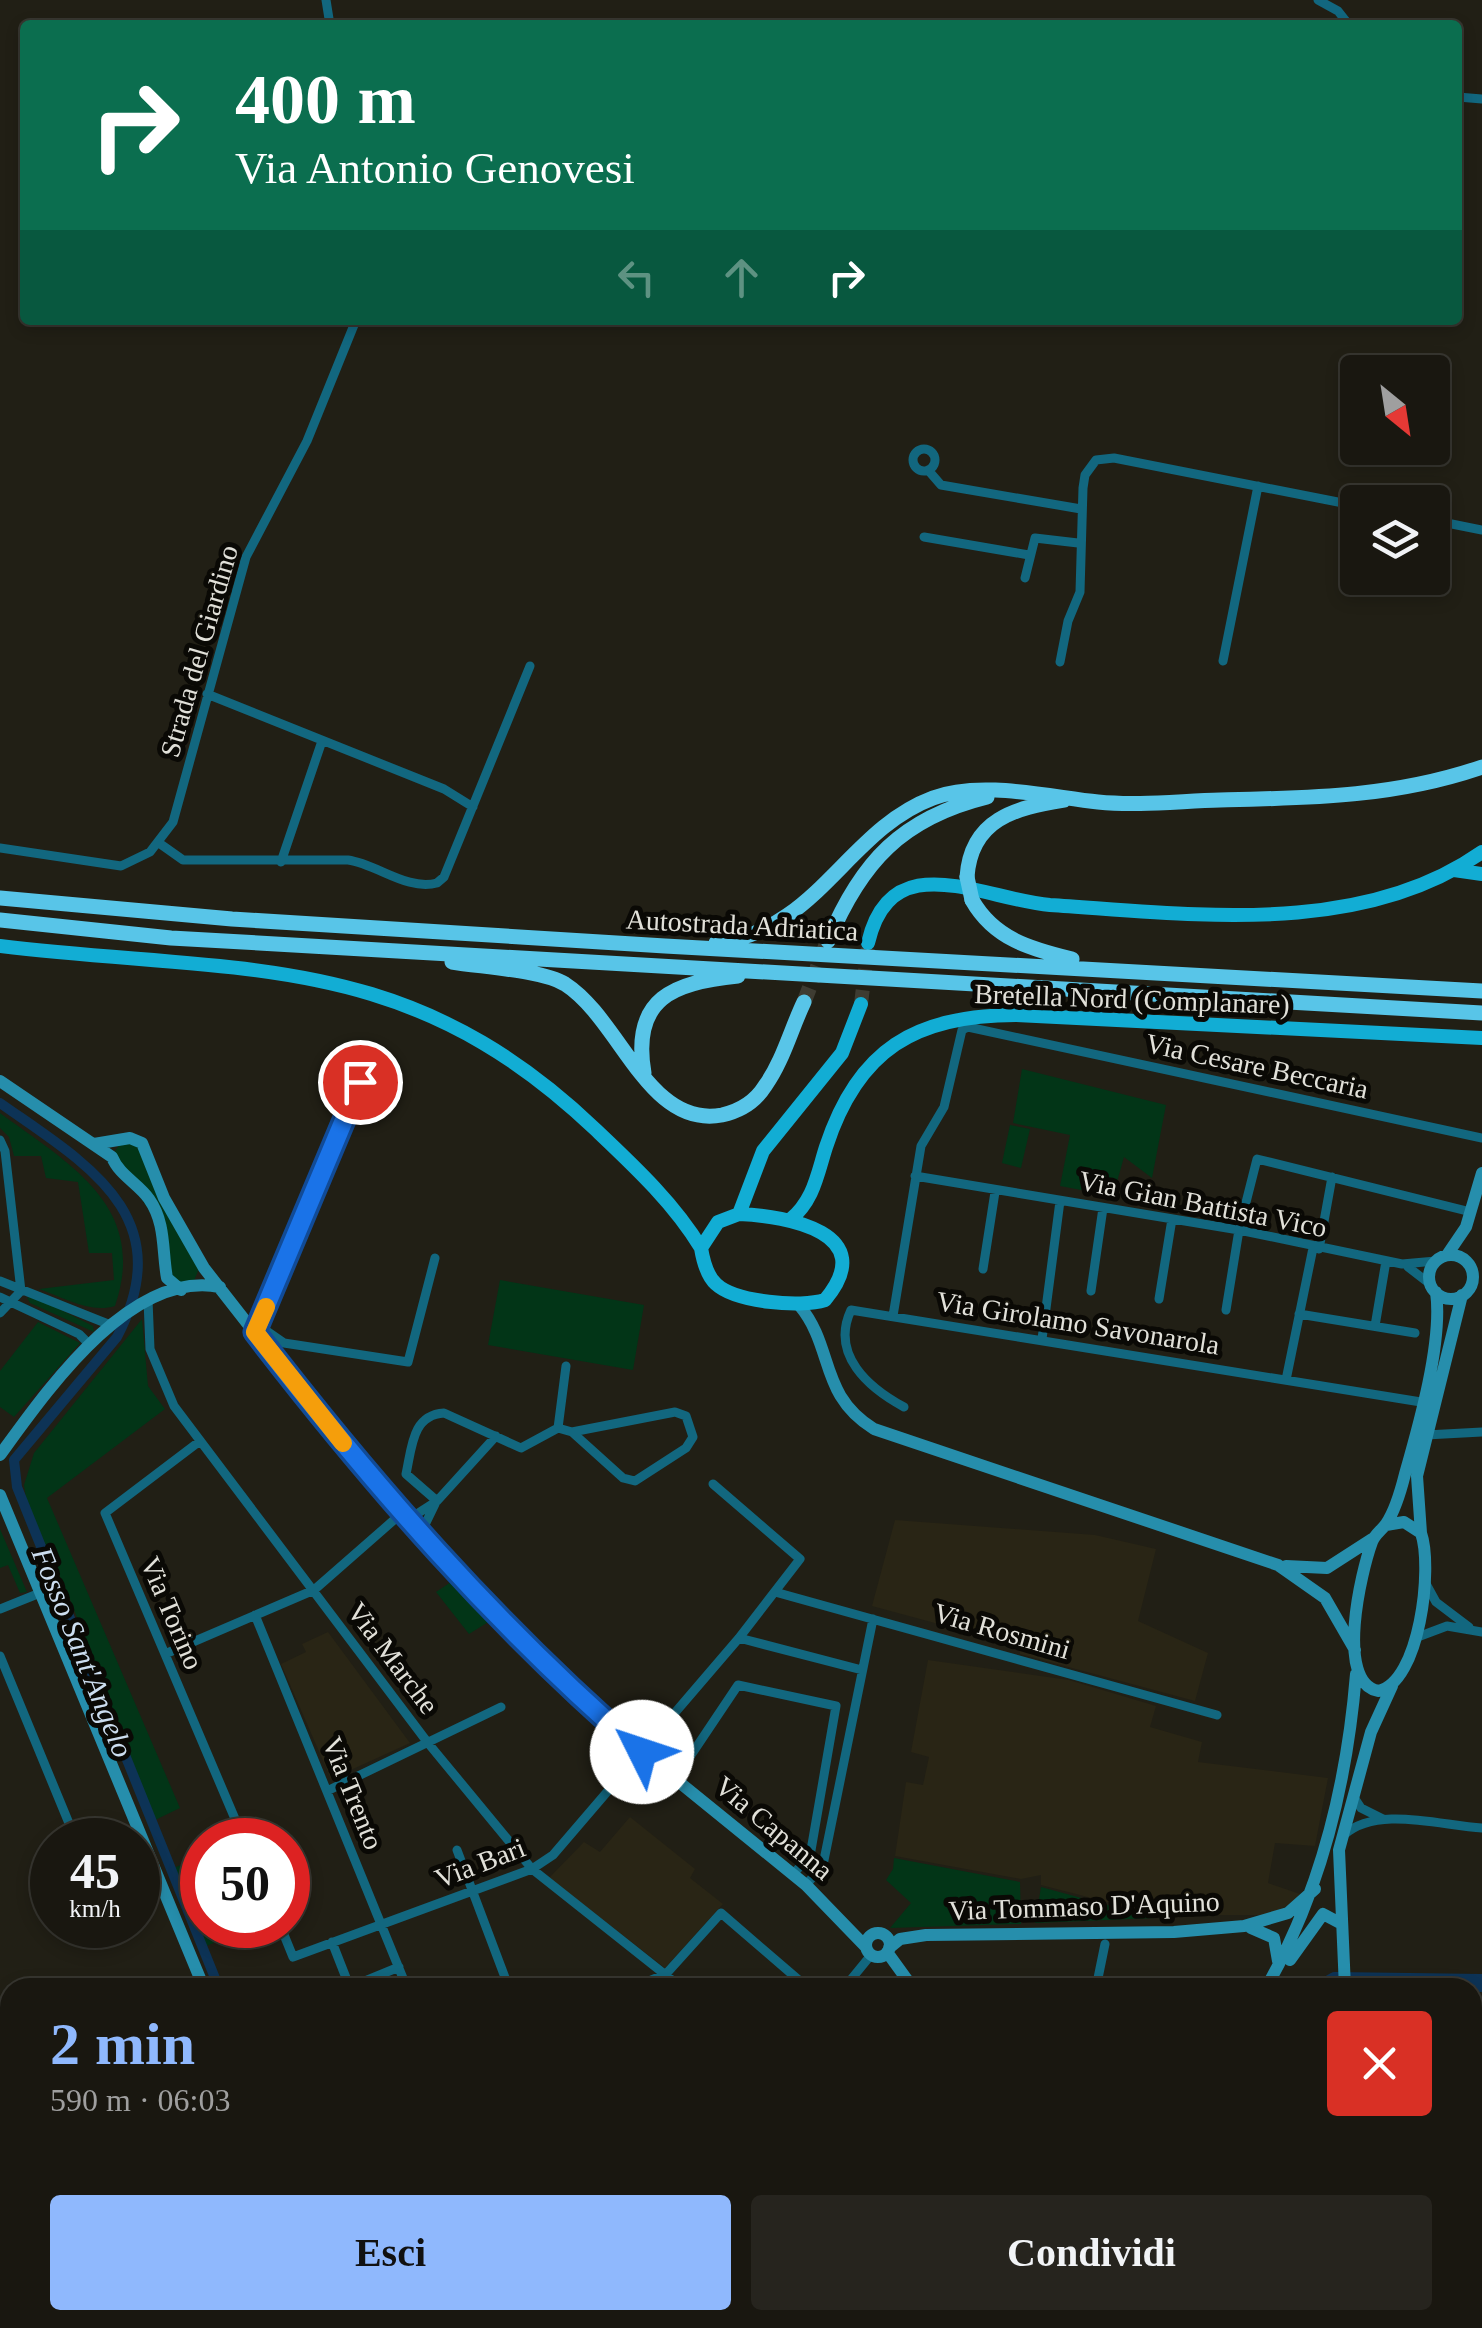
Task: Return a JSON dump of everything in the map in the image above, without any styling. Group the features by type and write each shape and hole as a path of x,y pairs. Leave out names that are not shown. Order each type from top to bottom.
{"highway":[{"path":"1438,782 1482,766"},
{"path":"666,946 741,938 780,920 821,891 887,824 925,802 958,791 1124,803 1363,796 1438,782 1482,780"},
{"path":"828,941 859,879 901,835 941,812 1006,794"},
{"path":"1077,798 1024,807 1000,816 978,840 967,877 981,917 1020,944 1100,967"},
{"name":"Autostrada Adriatica","path":"0,898 232,919 1476,990"},
{"name":"Autostrada Adriatica","path":"0,920 171,938 1475,1013"},
{"path":"389,951 560,981 597,1010 645,1077 677,1110 701,1117 743,1108 770,1080 804,1002"},
{"path":"645,1077 644,1028 666,993 697,980 796,971"}],"main road":[{"path":"868,944 874,920 884,905 914,885 928,883 1050,905 1296,914 1374,902 1453,870 1482,852"},
{"path":"1453,870 1482,874"},
{"path":"0,946 232,965 314,977 422,1010 475,1036 560,1096 680,1216 701,1248 714,1282 730,1294 799,1305 825,1300"},
{"path":"740,1214 763,1150 842,1053 861,1004"},
{"name":"Bretella Nord (Complanare)","path":"790,1220 815,1188 840,1110 861,1073 885,1049 946,1020 1016,1015 1482,1038"},
{"path":"0,1081 94,1144 114,1150 153,1204 161,1226 167,1278 153,1298"},
{"name":"Via Capanna","path":"114,1150 130,1138 142,1144 164,1198 204,1268 406,1516 534,1654 642,1752 873,1943"},
{"path":"799,1305 816,1334 841,1402 874,1430 1278,1565 1328,1568 1374,1538 1386,1525 1406,1473 1421,1402 1436,1324 1433,1288 1441,1258 1466,1226 1482,1173"},
{"path":"752,1185 764,1214"},
{"name":"Bretella Nord (Complanare)","path":"815,1188 822,1230"},
{"path":"680,1216 718,1222 740,1214 764,1214 822,1230 833,1240 842,1272 825,1300 816,1334"},
{"path":"701,1248 718,1222"},
{"path":"1344,1978 1337,1873 1342,1836 1371,1732 1392,1686 1402,1674 1415,1638 1425,1582 1416,1486 1462,1295 1472,1282 1466,1226"},
{"path":"1441,1258 1467,1262"},
{"path":"196,1286 204,1268"},
{"path":"167,1278 181,1290"},
{"path":"0,1455 108,1324 153,1298 196,1286 220,1288"},
{"path":"1433,1288 1448,1298 1462,1295"},
{"path":"0,1495 200,1978"},
{"path":"1386,1525 1404,1522 1422,1533"},
{"path":"1273,1978 1315,1890 1350,1738 1356,1613 1374,1538"},
{"path":"1278,1565 1325,1598 1355,1650"},
{"path":"1356,1672 1370,1690 1392,1686"},
{"name":"Via Tommaso D'Aquino","path":"873,1943 926,1935 1174,1932 1244,1926 1288,1914 1315,1890"},
{"path":"1275,1978 1315,1920 1323,1914 1340,1927"},
{"name":"Via Tommaso D'Aquino","path":"1244,1926 1263,1930 1274,1938 1279,1948 1278,1968"},
{"name":"Via Tommaso D'Aquino","path":"888,1950 900,1940 926,1935"},
{"path":"873,1943 888,1950 906,1978"}],"street":[{"path":"1318,0 1346,20"},
{"name":"Strada del Giardino","path":"160,843 183,792 246,557 308,440 354,325"},
{"path":"1060,662 1068,621 1080,592 1081,509 1086,474 1096,460 1105,458 1340,502"},
{"path":"928,470 940,485 1081,509"},
{"path":"1223,661 1258,486"},
{"path":"1450,524 1482,530"},
{"path":"924,536 1029,555"},
{"path":"1025,578 1031,542 1041,536 1078,543"},
{"path":"0,848 122,866 137,862 160,843 183,860 348,860 408,882 437,883 444,877 530,666"},
{"path":"207,694 444,789 473,807"},
{"path":"281,862 322,741"},
{"name":"Via Cesare Beccaria","path":"892,1316 921,1146 944,1107 962,1030 968,1027 1482,1138"},
{"path":"372,1050 257,1329 284,1343 408,1362 435,1258"},
{"path":"0,1140 5,1151 18,1285"},
{"path":"1226,1310 1238,1230 1257,1159 1471,1212"},
{"name":"Via Gian Battista Vico","path":"915,1176 1238,1230 1402,1264 1441,1258"},
{"path":"1286,1380 1332,1178"},
{"path":"982,1269 995,1192"},
{"path":"1042,1338 1060,1200"},
{"path":"1092,1292 1103,1208"},
{"path":"1159,1299 1172,1219"},
{"path":"1375,1326 1386,1261"},
{"name":"Via Gian Battista Vico","path":"1402,1264 1433,1288"},
{"path":"0,1281 108,1324"},
{"path":"0,1313 10,1287 18,1285"},
{"path":"6,1298 90,1345"},
{"name":"Via Marche","path":"153,1298 154,1366 200,1441 428,1743 532,1869 671,1978"},
{"name":"Via Girolamo Savonarola","path":"904,1408 875,1392 858,1374 845,1345 851,1310 1421,1402"},
{"path":"1300,1314 1415,1333"},
{"path":"558,1428 566,1366"},
{"path":"436,1502 406,1474 414,1432 422,1421 444,1413 521,1448 558,1428 572,1432 623,1478 635,1481 686,1448 692,1437 686,1416 675,1412 572,1432"},
{"path":"1426,1435 1482,1432"},
{"path":"421,1533 436,1502 496,1436"},
{"name":"Via Torino","path":"200,1441 105,1512 235,1818"},
{"path":"642,1752 740,1638 800,1560 713,1484"},
{"path":"165,1654 314,1590 406,1516 436,1502"},
{"path":"1425,1582 1436,1602 1477,1631"},
{"name":"Via Rosmini","path":"775,1592 1217,1715"},
{"path":"0,1610 40,1593"},
{"name":"Via Trento","path":"256,1615 403,1978"},
{"path":"806,1885 823,1865 872,1618"},
{"path":"1415,1638 1447,1626 1477,1631"},
{"path":"740,1638 862,1670"},
{"path":"0,1656 66,1818"},
{"path":"675,1779 738,1686 836,1706 810,1856 793,1874"},
{"path":"328,1791 502,1707"},
{"name":"Via Bari","path":"289,1948 293,1957 532,1869 553,1855 642,1752"},
{"path":"1353,1795 1361,1808 1386,1820"},
{"path":"1342,1836 1359,1824 1386,1820 1482,1828"},
{"path":"457,1850 505,1978"},
{"path":"656,1978 666,1974 721,1913 796,1978"},
{"path":"332,1942 346,1978"},
{"path":"850,1978 873,1943"},
{"path":"1098,1978 1105,1944"},
{"path":"371,1978 398,1966"}],"shaded area":[{"path":"895,1520 1095,1535 1156,1549 1138,1621 1208,1653 1195,1701 1020,1654 1020,1646 872,1606"},
{"path":"328,1632 410,1743 331,1779 281,1664 306,1652 302,1644"},
{"path":"928,1660 1069,1680 1156,1706 1150,1727 1202,1742 1198,1762 1328,1778 1315,1846 1275,1843 1268,1883 1300,1894 1290,1905 1266,1915 1158,1915 1041,1885 1041,1875 1021,1879 895,1856 906,1782 923,1785 929,1757 911,1752"},
{"path":"630,1817 695,1869 690,1878 723,1904 665,1968 549,1878 584,1842 600,1852"}],"green space":[{"path":"1022,1069 1166,1105 1152,1178 1124,1157 1113,1196 1060,1186 1070,1135 1013,1123"},
{"path":"0,1113 76,1170 112,1214 121,1241 123,1271 115,1306 86,1306 39,1289 114,1280 112,1253 89,1253 78,1182 46,1178 41,1156 14,1156 9,1137 0,1128"},
{"path":"1010,1125 1030,1129 1021,1168 1002,1163"},
{"path":"135,1143 199,1269 193,1283 185,1285 172,1278 168,1240 116,1159 115,1151 120,1144"},
{"path":"500,1280 644,1305 633,1370 488,1345"},
{"path":"33,1296 93,1326 94,1332 30,1303 27,1298"},
{"path":"142,1319 148,1386 165,1409 47,1498 180,1808 159,1818 154,1818 69,1597 27,1504 24,1485 34,1453"},
{"path":"38,1322 80,1343 14,1417 0,1407 0,1371"},
{"path":"0,1529 27,1592 20,1593 8,1565 0,1568"},
{"path":"454,1580 490,1621 469,1634 436,1592"},
{"path":"894,1858 1020,1882 1021,1924 890,1928 911,1903 886,1880"},
{"path":"180,1865 180,1890 171,1869"},
{"path":"1041,1887 1155,1918 1035,1923"}],"waterway":[{"name":"Fosso Sant'Angelo","path":"0,1103 91,1171 114,1197 131,1225 138,1257 134,1294 117,1337 14,1460 17,1487 215,1978"}],"tunnel":[{"path":"804,1002 826,945"},
{"path":"861,1004 868,946"}],"slow traffic":[{"path":"266,1307 255,1332 343,1443"}],"route":[{"path":"360,1082 255,1332 319,1415 508,1629 642,1752"}]}
